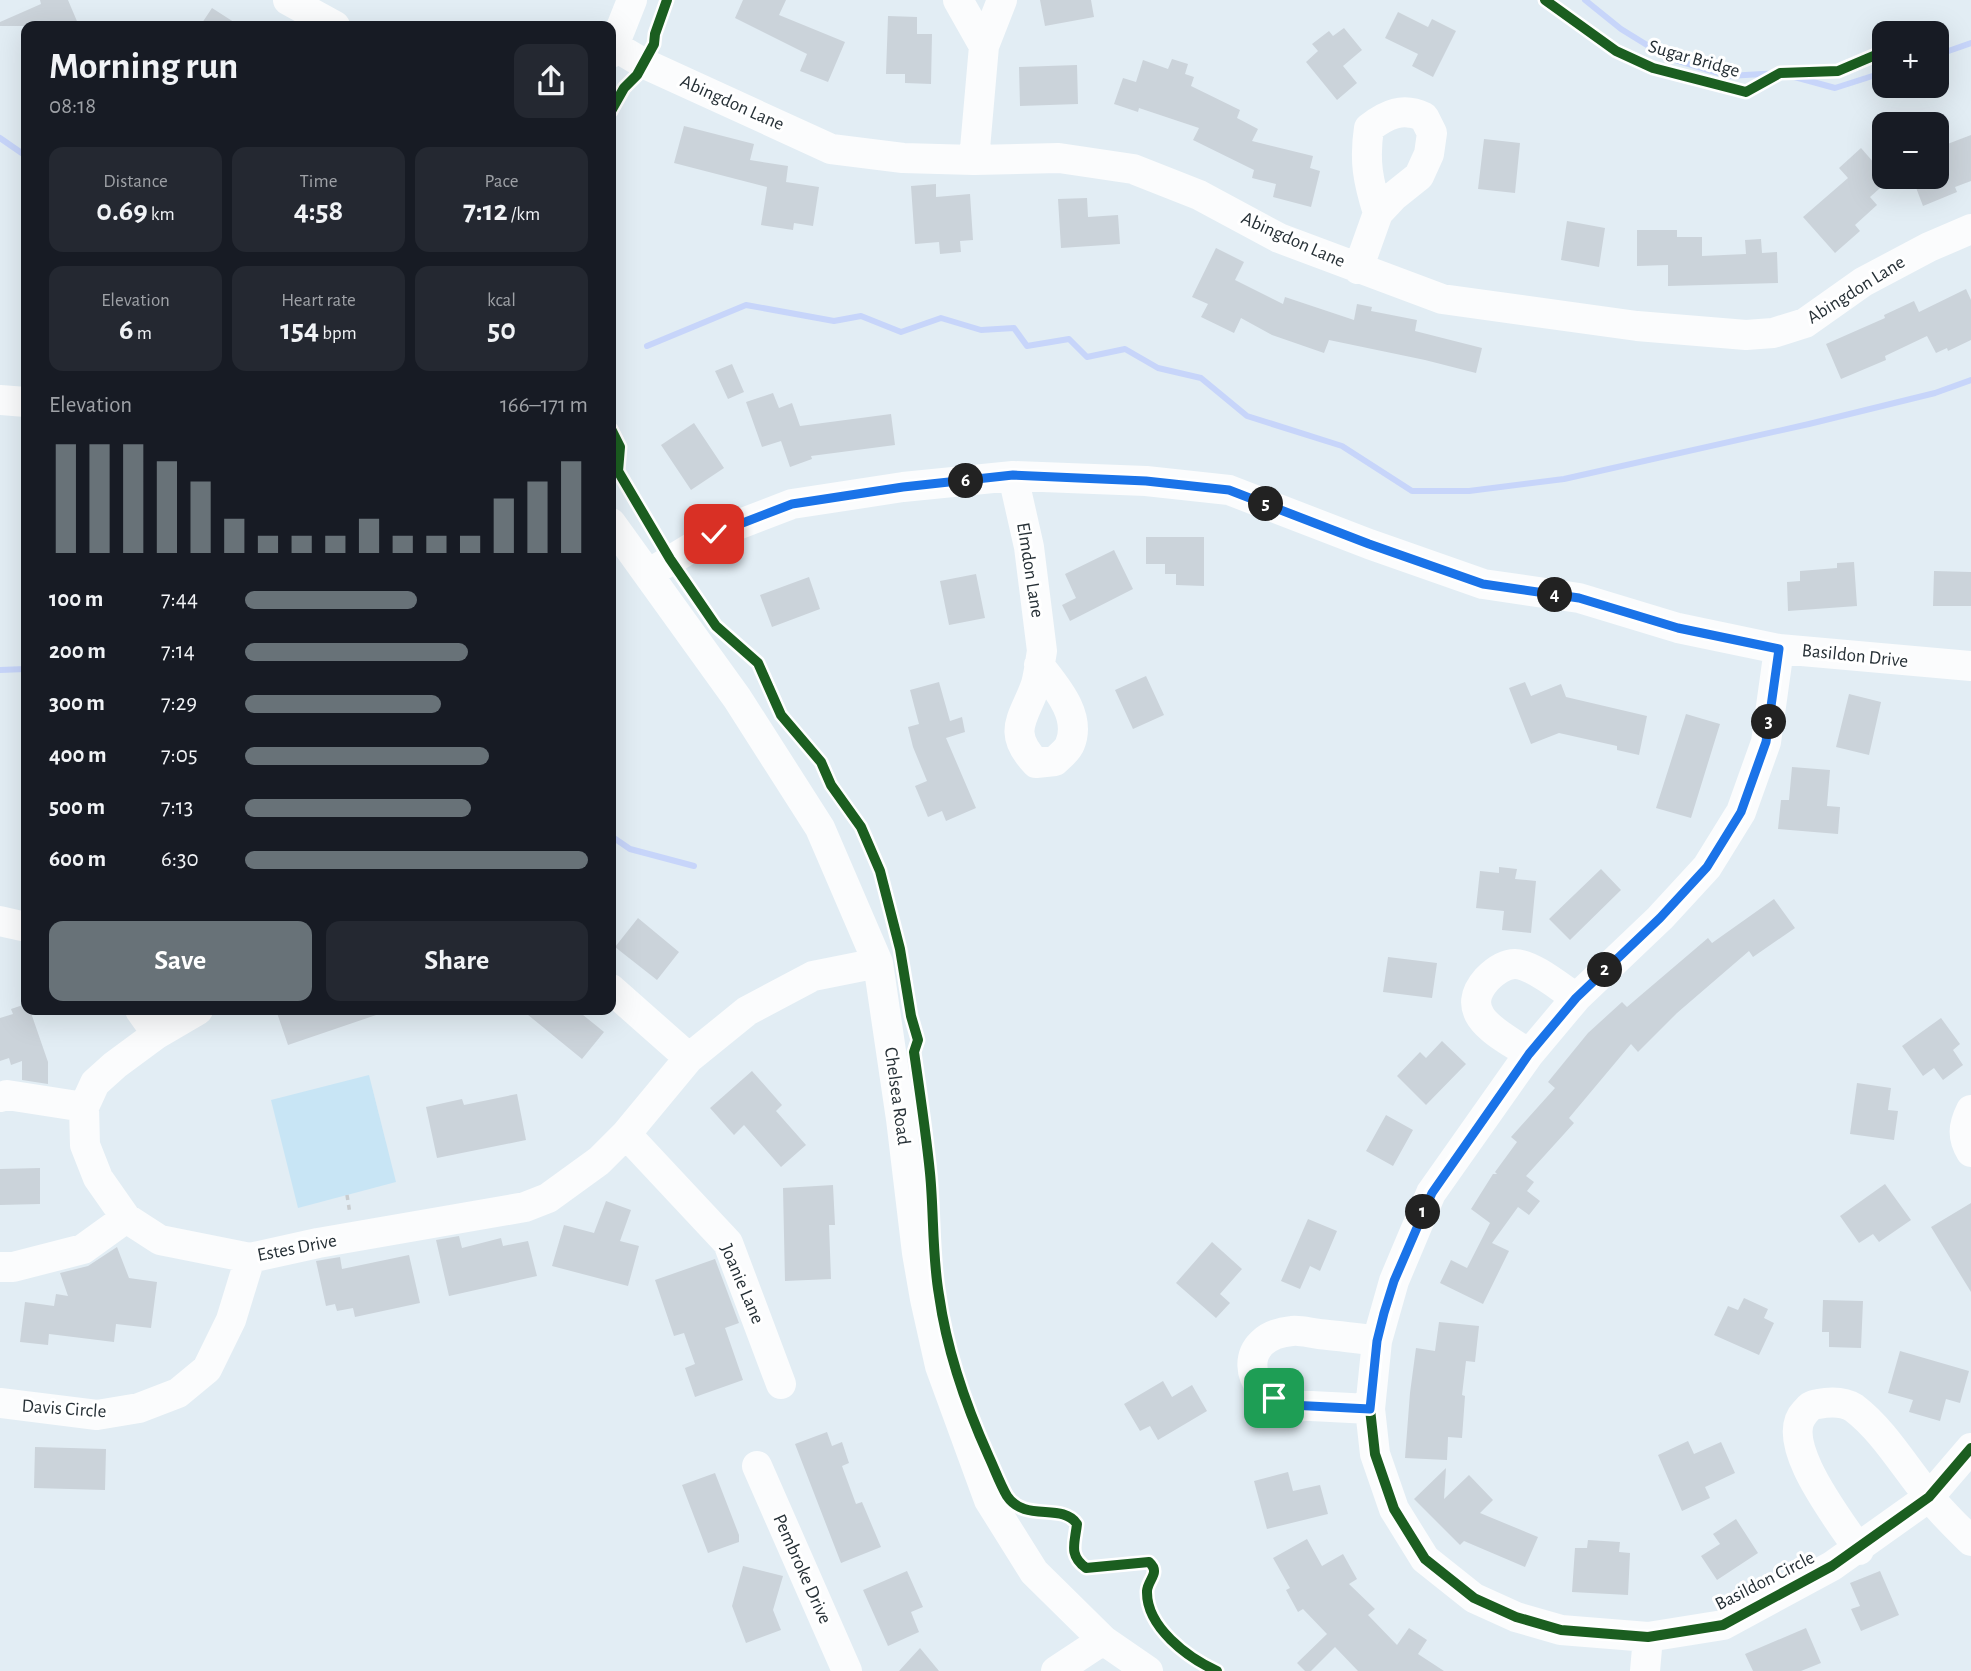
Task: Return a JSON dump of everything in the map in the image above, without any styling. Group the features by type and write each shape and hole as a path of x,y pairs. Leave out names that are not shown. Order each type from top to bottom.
{"street":[{"path":"288,0 326,21"},
{"path":"616,39 632,0"},
{"path":"958,0 984,46"},
{"path":"974,160 984,46 1002,0"},
{"name":"Abingdon Lane","path":"616,51 831,149 903,158 1059,158 1133,169 1199,195 1279,238 1442,299 1637,326 1746,335 1773,333 1805,323 1864,282 1929,247 1971,229"},
{"path":"1358,269 1378,213"},
{"path":"0,400 21,402"},
{"name":"Basildon Drive","path":"648,574 714,534 792,504 903,487 1013,475 1146,481 1229,490 1483,584 1579,598 1678,628 1779,649 1971,666"},
{"name":"Elmdon Lane","path":"1013,475 1030,547 1042,651 1039,665"},
{"name":"Chelsea Road","path":"616,530 737,698 821,828 878,963 917,1253 940,1366 989,1500 1034,1572 1103,1640 1148,1671"},
{"name":"Basildon Circle","path":"1779,649 1766,742 1741,812 1707,867 1660,918 1576,998 1529,1054 1432,1193 1394,1281 1377,1341 1370,1409 1375,1454 1394,1509 1425,1559 1448,1580 1474,1598 1516,1617 1561,1630 1648,1637 1723,1625 1832,1566 1859,1550 1929,1497 1971,1448"},
{"path":"0,921 21,926"},
{"name":"Estes Drive","path":"189,1015 157,1034 95,1083 85,1107 85,1145 98,1178 126,1218 160,1240 250,1258 318,1243 525,1207 548,1198 599,1161 689,1058 747,1011 813,976 878,963"},
{"path":"1529,1054 1481,1020 1476,1008 1478,994 1486,980 1500,968 1514,964 1529,968 1576,998"},
{"path":"616,993 689,1058"},
{"path":"143,1015 157,1034"},
{"path":"0,1097 85,1107"},
{"path":"1971,1110 1964,1122 1964,1132 1971,1152"},
{"name":"Joanie Lane","path":"625,1134 728,1243 781,1384"},
{"path":"0,1268 83,1249 126,1218"},
{"name":"Davis Circle","path":"0,1404 97,1415 139,1408 178,1394 207,1369 230,1320 250,1258"},
{"path":"1370,1409 1290,1405 1274,1398 1260,1387 1250,1364 1253,1352 1263,1343 1276,1335 1292,1331 1377,1341"},
{"path":"1859,1550 1811,1477 1802,1457 1797,1434 1801,1416 1812,1405 1832,1401 1852,1407 1880,1435 1929,1497 1971,1541"},
{"name":"Pembroke Drive","path":"757,1466 847,1671"},
{"path":"1645,1671 1648,1637"},
{"path":"1056,1671 1103,1640"}],"path":[{"path":"346,1195 350,1210"}],"shaded area":[{"path":"369,1075 396,1182 298,1208 271,1100"}],"building":[{"path":"40,0 68,0 77,21 21,21 21,26 0,26 0,22 41,4"},
{"path":"743,0 786,0 779,15 845,42 828,82 800,71 807,54 735,18"},
{"path":"1040,0 1091,0 1094,17 1045,26"},
{"path":"212,8 232,21 203,21"},
{"path":"1398,12 1428,27 1432,19 1456,31 1433,77 1412,66 1418,54 1385,38"},
{"path":"888,16 917,17 917,34 932,34 931,84 905,83 905,74 886,74"},
{"path":"1344,28 1362,50 1343,66 1357,83 1337,100 1306,62 1318,51 1312,44 1329,31 1333,36"},
{"path":"1172,59 1188,64 1185,74 1194,77 1191,86 1240,110 1237,118 1258,129 1252,141 1313,156 1310,168 1320,171 1311,207 1273,197 1276,184 1252,178 1254,170 1193,140 1199,128 1139,108 1138,112 1114,104 1123,78 1136,82 1143,60 1168,69"},
{"path":"1077,65 1078,104 1020,106 1019,67"},
{"path":"684,126 754,144 750,160 788,166 786,182 819,187 813,226 794,223 793,230 761,225 767,187 674,163"},
{"path":"1971,135 1971,181 1955,187 1957,192 1923,206 1917,189 1949,189 1949,143"},
{"path":"1484,139 1520,143 1515,193 1478,189"},
{"path":"1861,148 1872,161 1872,189 1879,189 1870,197 1877,205 1855,225 1860,231 1835,253 1803,217 1848,178 1839,168"},
{"path":"936,184 936,197 970,194 973,240 960,241 961,252 940,254 939,242 915,244 911,186"},
{"path":"1087,198 1088,217 1118,215 1120,244 1061,248 1058,199"},
{"path":"1567,221 1605,228 1599,267 1561,260"},
{"path":"1637,230 1677,230 1677,237 1702,237 1702,256 1746,254 1745,240 1761,239 1762,253 1777,252 1778,283 1668,286 1668,265 1637,266"},
{"path":"1216,248 1244,262 1235,280 1283,304 1285,297 1354,320 1357,304 1372,307 1371,311 1417,320 1415,331 1482,348 1476,373 1329,340 1324,353 1272,335 1241,318 1234,333 1201,317 1208,304 1192,297"},
{"path":"1966,289 1971,300 1971,340 1948,351 1947,348 1936,353 1927,336 1885,356 1886,360 1841,379 1826,344 1885,318 1884,315 1914,301 1919,312"},
{"path":"732,364 744,392 728,399 715,371"},
{"path":"773,393 779,408 792,403 800,426 891,414 895,445 811,456 812,459 790,467 781,441 762,447 746,402"},
{"path":"694,423 724,468 691,490 661,445"},
{"path":"1146,537 1204,537 1204,586 1176,585 1176,574 1165,574 1165,564 1146,564"},
{"path":"1114,550 1133,589 1070,621 1062,605 1076,598 1065,574"},
{"path":"1854,562 1857,606 1788,611 1787,582 1800,581 1800,571 1837,568 1837,563"},
{"path":"1934,571 1971,572 1971,606 1933,606"},
{"path":"976,574 985,618 949,625 940,581"},
{"path":"809,577 820,609 772,627 760,595"},
{"path":"1146,676 1164,715 1133,729 1115,690"},
{"path":"939,682 950,721 962,717 965,732 946,738 976,808 946,821 942,811 928,817 915,786 927,781 908,727 919,724 910,690"},
{"path":"1525,682 1531,696 1561,684 1566,697 1647,716 1639,755 1617,750 1617,746 1559,733 1531,744 1509,688"},
{"path":"1849,694 1881,702 1869,755 1836,747"},
{"path":"1686,714 1720,724 1691,818 1656,808"},
{"path":"1792,767 1830,770 1827,806 1840,807 1838,834 1778,829 1781,800 1789,800"},
{"path":"1499,867 1517,869 1515,879 1536,881 1531,933 1502,930 1504,911 1476,908 1480,871 1499,873"},
{"path":"1601,869 1621,890 1570,940 1549,919"},
{"path":"1774,899 1795,928 1753,957 1749,951 1677,1013 1638,1052 1631,1044 1569,1118 1574,1123 1526,1176 1534,1182 1527,1191 1540,1201 1529,1215 1518,1207 1492,1243 1509,1251 1483,1304 1440,1283 1451,1260 1467,1268 1490,1223 1471,1209 1517,1142 1511,1137 1555,1088 1548,1082 1588,1033 1622,1002 1627,1007 1708,938 1712,943"},
{"path":"638,918 679,952 657,980 616,946"},
{"path":"1388,957 1437,963 1432,998 1383,992"},
{"path":"21,1006 21,1015 32,1015 48,1062 48,1084 22,1080 22,1061 11,1065 9,1058 0,1061 0,1018 13,1014 11,1009"},
{"path":"278,1015 376,1015 288,1045"},
{"path":"528,1015 583,1015 604,1032 582,1059"},
{"path":"1941,1018 1960,1044 1953,1050 1963,1065 1943,1080 1934,1068 1923,1076 1902,1046"},
{"path":"1442,1041 1466,1064 1426,1105 1397,1076 1420,1052 1426,1058"},
{"path":"752,1071 782,1105 776,1111 806,1145 781,1167 744,1125 734,1135 710,1108"},
{"path":"1857,1083 1891,1088 1888,1110 1898,1111 1894,1140 1850,1134"},
{"path":"517,1094 526,1140 437,1158 426,1107 462,1099 464,1105"},
{"path":"1386,1115 1413,1130 1393,1166 1366,1151"},
{"path":"40,1168 40,1204 0,1205 0,1169"},
{"path":"1885,1184 1911,1220 1879,1242 1873,1234 1859,1243 1840,1216"},
{"path":"833,1185 835,1225 829,1225 831,1279 785,1281 783,1188"},
{"path":"606,1201 631,1210 620,1241 639,1246 628,1286 552,1266 564,1225 594,1233"},
{"path":"1971,1203 1971,1292 1931,1227"},
{"path":"1308,1219 1337,1231 1320,1271 1310,1266 1300,1289 1281,1281"},
{"path":"459,1236 462,1248 501,1238 503,1246 528,1241 537,1276 449,1296 436,1240"},
{"path":"1212,1242 1242,1269 1220,1294 1230,1303 1216,1318 1176,1283"},
{"path":"117,1247 129,1278 157,1282 151,1328 116,1324 114,1342 49,1334 48,1345 20,1342 25,1302 54,1306 56,1294 68,1296 60,1273 88,1266"},
{"path":"409,1255 420,1303 355,1317 353,1308 337,1311 335,1304 326,1306 316,1261 340,1257 342,1269"},
{"path":"715,1259 739,1323 725,1328 743,1380 695,1397 685,1368 695,1364 684,1333 674,1336 655,1280"},
{"path":"1744,1298 1768,1309 1764,1318 1774,1323 1759,1355 1714,1335 1728,1306 1738,1310"},
{"path":"1823,1300 1863,1301 1861,1348 1829,1347 1829,1332 1822,1332"},
{"path":"1439,1322 1479,1326 1475,1362 1466,1361 1462,1395 1465,1396 1462,1438 1448,1437 1447,1460 1405,1458 1416,1348 1435,1351"},
{"path":"1900,1351 1969,1371 1960,1403 1946,1399 1940,1421 1909,1412 1913,1400 1888,1393"},
{"path":"1163,1381 1172,1397 1192,1385 1207,1411 1158,1440 1150,1426 1140,1431 1124,1404"},
{"path":"827,1432 832,1446 842,1442 849,1463 842,1466 856,1504 862,1502 881,1547 841,1563 795,1444"},
{"path":"1688,1441 1694,1454 1721,1442 1735,1473 1705,1487 1710,1498 1682,1511 1658,1455"},
{"path":"35,1447 106,1449 105,1490 34,1488"},
{"path":"1446,1468 1444,1499 1469,1475 1493,1500 1480,1513 1538,1537 1525,1567 1464,1541 1460,1545 1414,1499"},
{"path":"1288,1472 1293,1491 1320,1485 1328,1514 1267,1529 1254,1481"},
{"path":"715,1473 739,1535 739,1542 708,1553 682,1485"},
{"path":"1736,1519 1758,1553 1717,1580 1701,1556 1720,1544 1713,1534"},
{"path":"1307,1539 1322,1566 1343,1554 1357,1579 1349,1584 1375,1609 1368,1615 1397,1645 1409,1628 1427,1640 1418,1654 1444,1671 1358,1671 1335,1647 1311,1671 1305,1671 1297,1663 1327,1634 1303,1609 1298,1612 1286,1590 1290,1588 1273,1558"},
{"path":"1588,1540 1620,1542 1619,1552 1630,1553 1628,1595 1572,1592 1575,1548 1587,1548"},
{"path":"743,1566 783,1576 773,1610 781,1630 746,1643 732,1606"},
{"path":"907,1571 923,1607 911,1612 919,1632 888,1646 863,1590"},
{"path":"1880,1571 1899,1615 1861,1631 1851,1609 1860,1606 1850,1583"},
{"path":"1806,1628 1821,1663 1801,1671 1753,1671 1745,1654"},
{"path":"920,1648 939,1671 899,1671"}],"waterway":[{"path":"1585,0 1621,29 1668,58 1728,76 1780,73 1835,88 1872,76"},
{"path":"1949,51 1971,43"},
{"path":"0,138 21,153"},
{"path":"647,346 746,305 834,321 861,316 901,332 941,318 981,330 1014,328 1027,346 1069,339 1087,357 1125,349 1158,368 1201,378 1247,416 1342,446 1412,491 1469,491 1564,479 1809,424 1935,393 1971,380"},
{"path":"0,670 21,669"},
{"path":"616,839 630,849 694,866"}],"cycle path":[{"path":"616,102 624,88 637,75 654,44 667,0"},
{"name":"Sugar Bridge","path":"1545,0 1616,51 1653,68 1746,92 1780,73 1838,71 1872,57"},
{"path":"616,439 620,447 618,471 670,559 716,626 758,663 781,715 821,762 831,785 861,827 880,871 900,949 911,1016 918,1040 914,1052 931,1188 935,1265 943,1316 952,1358 965,1398 1002,1487 1007,1496 1023,1509 1062,1514 1077,1524 1075,1553 1086,1568 1149,1562 1154,1569 1147,1591 1153,1617 1171,1640 1217,1671"},
{"path":"1779,649 1766,742 1741,812 1707,867 1660,918 1576,998 1529,1054 1431,1193 1394,1281 1377,1341 1370,1409 1375,1454 1394,1509 1425,1559 1474,1598 1516,1617 1561,1630 1648,1637 1723,1625 1832,1566 1929,1497 1971,1448"}],"route":[{"path":"714,534 792,504 903,487 1013,475 1146,481 1229,490 1483,584 1579,598 1678,628 1779,649 1766,742 1741,812 1707,867 1660,918 1576,998 1529,1054 1432,1193 1394,1281 1384,1313 1377,1341 1370,1409 1290,1405 1274,1398"}]}
